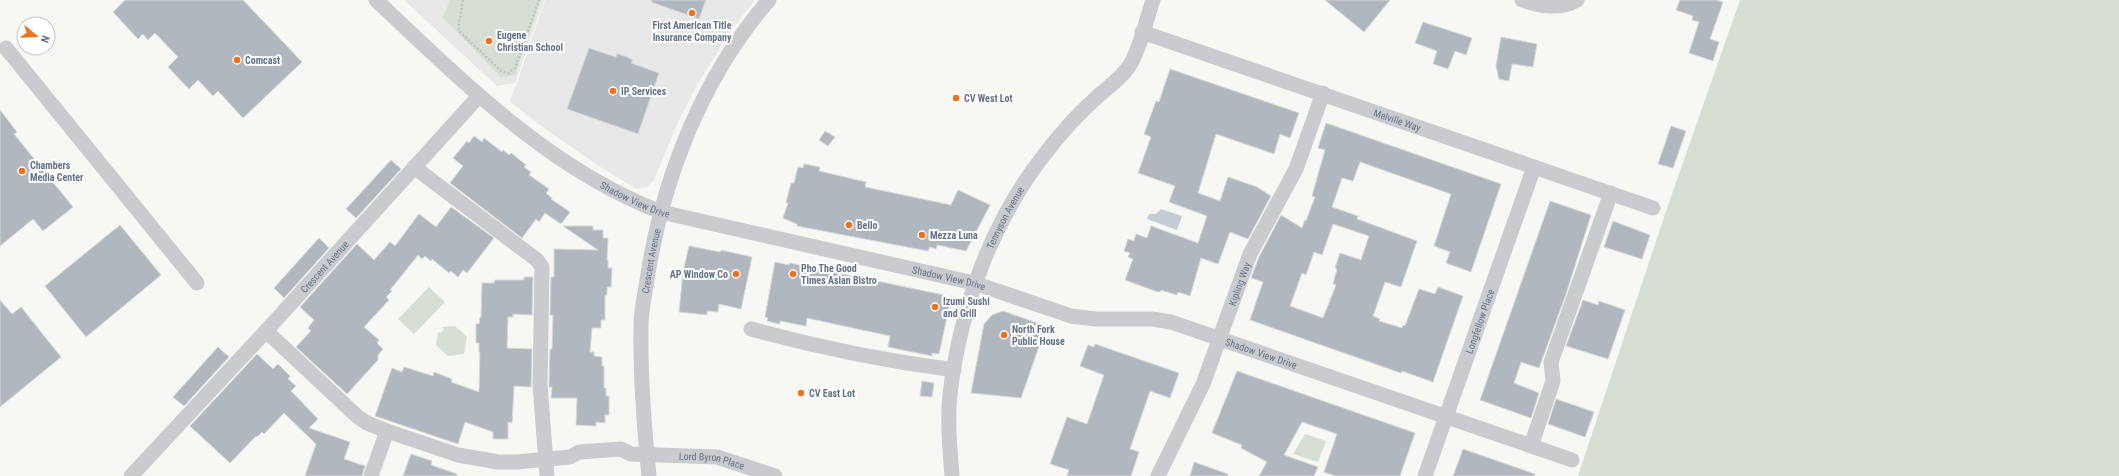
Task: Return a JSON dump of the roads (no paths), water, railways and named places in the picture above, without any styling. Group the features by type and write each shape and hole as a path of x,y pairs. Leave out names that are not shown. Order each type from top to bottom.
{"street":[{"name":"Shadow View Drive","path":"376,0 479,96 583,172 636,202 661,212 974,283 1071,316 1096,319 1163,320 1220,338 1572,460"},
{"name":"Crescent Avenue","path":"649,476 642,393 641,323 649,267 661,212 678,158 714,80 746,29 769,0"},
{"name":"Tennyson Avenue","path":"952,476 949,433 950,396 954,370 974,283 993,239 1028,178 1068,126 1124,73 1133,58 1153,0"},
{"path":"1522,0 1546,6 1565,4 1577,0"},
{"name":"Melville Way","path":"1142,32 1323,93 1653,208"},
{"path":"2,47 197,283"},
{"name":"Kipling Way","path":"1158,476 1166,457 1196,401 1250,254 1293,175 1323,93"},
{"name":"Crescent Avenue","path":"131,476 266,331 479,96"},
{"name":"Longfellow Place","path":"1426,476 1534,166"},
{"path":"414,167 537,260 542,267 540,385 547,476"},
{"path":"1531,446 1553,381 1551,362 1611,193"},
{"path":"751,329 836,349 954,370"},
{"path":"266,331 358,417 373,426 469,458 516,462 570,457 579,452 621,449 630,454 647,453"},
{"path":"371,476 387,431"},
{"name":"Lord Byron Place","path":"647,453 718,457 775,476"}],"place":[{"name":"First American Title Insurance Company","path":"692,13"},
{"name":"Eugene Christian School","path":"489,41"},
{"name":"Comcast","path":"237,60"},
{"name":"IP Services","path":"613,91"},
{"name":"CV West Lot","path":"956,98"},
{"name":"Chambers Media Center","path":"22,171"},
{"name":"Bello","path":"849,225"},
{"name":"Mezza Luna","path":"922,235"},
{"name":"AP Window Co","path":"736,274"},
{"name":"Pho The Good Times Asian Bistro","path":"793,274"},
{"name":"Izumi Sushi and Grill","path":"935,307"},
{"name":"North Fork Public House","path":"1004,335"},
{"name":"CV East Lot","path":"801,393"}]}
